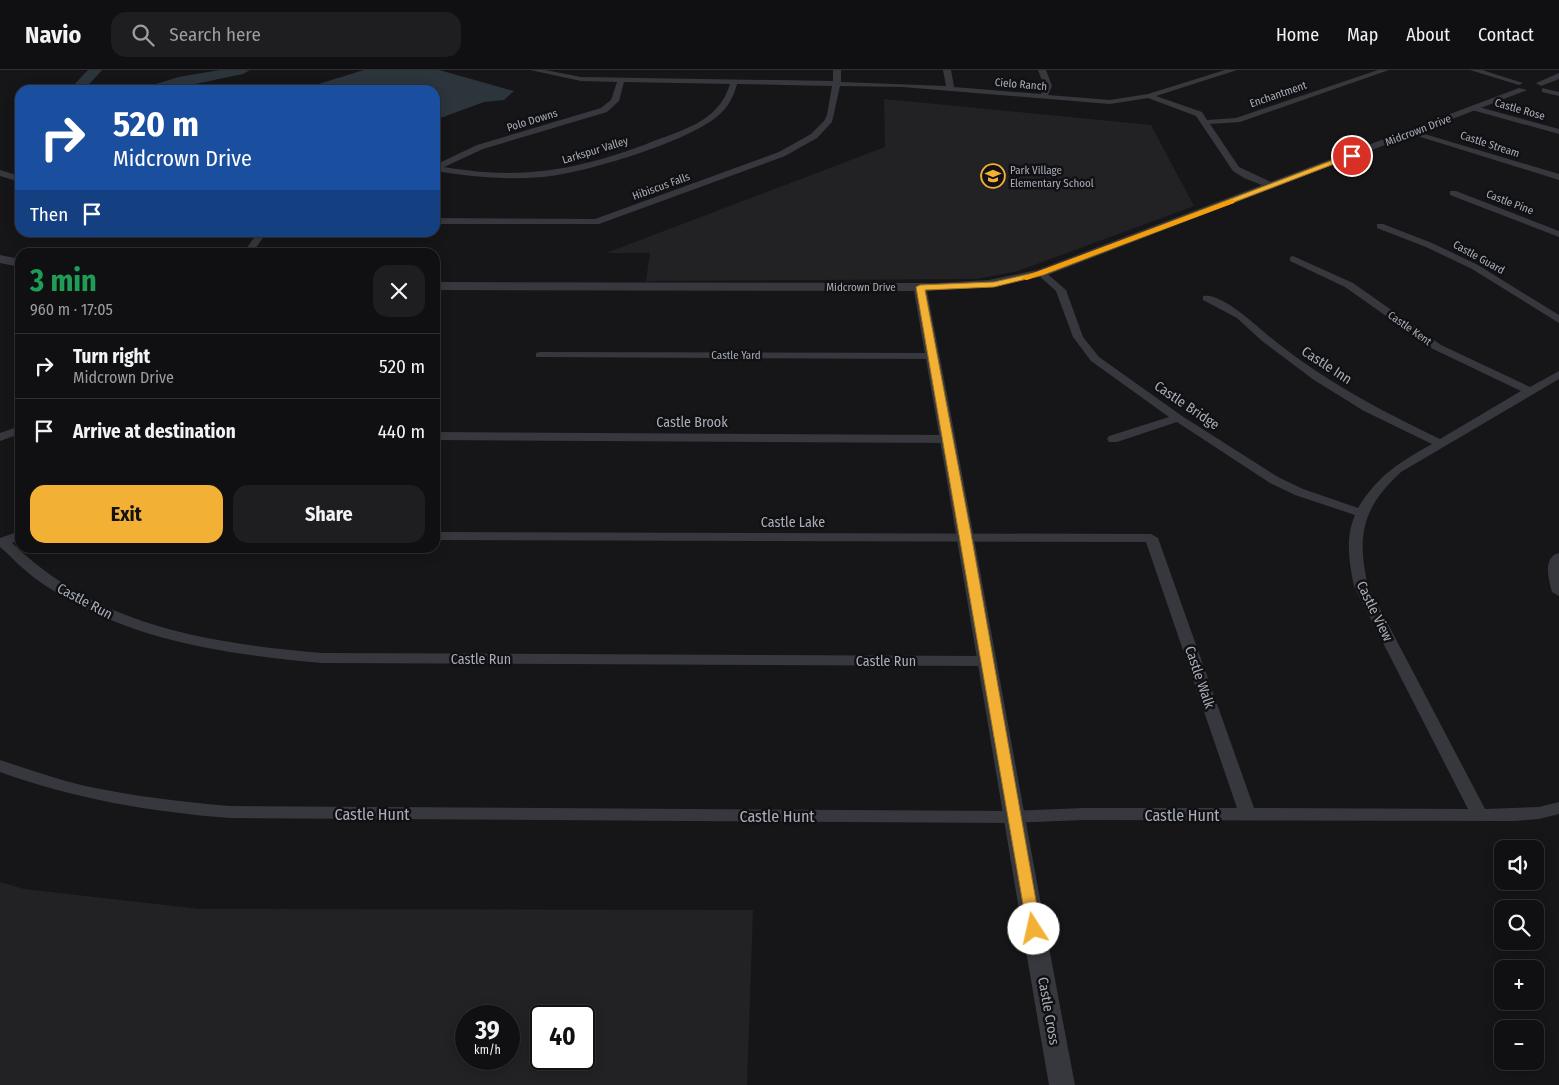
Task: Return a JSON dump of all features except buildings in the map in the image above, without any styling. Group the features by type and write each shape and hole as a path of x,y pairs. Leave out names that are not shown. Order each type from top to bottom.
{"street":[{"name":"Cielo Ranch","path":"534,70 565,77 621,81 837,83 950,88 1110,102 1149,96 1233,70"},
{"name":"Hibiscus Falls","path":"440,221 596,222 782,154 805,143 822,130 828,122 831,115 833,93 837,83 837,70"},
{"path":"947,70 950,88"},
{"path":"1042,70 1048,86 1043,97"},
{"name":"Enchantment","path":"1206,122 1237,120 1385,70"},
{"path":"1474,70 1520,86"},
{"path":"1543,86 1559,76"},
{"name":"Polo Downs","path":"440,166 480,147 604,110 615,101 621,81"},
{"name":"Larkspur Valley","path":"440,169 464,174 536,174 575,170 688,131 704,123 725,106 731,96 734,82"},
{"name":"Midcrown Drive","path":"440,286 920,287 994,284 1040,274 1414,132 1475,108 1520,86"},
{"path":"1543,86 1559,94"},
{"path":"1149,96 1195,112 1206,122 1236,169 1247,176 1272,186"},
{"name":"Castle Rose","path":"1475,108 1559,132"},
{"name":"Castle Stream","path":"1414,132 1559,178"},
{"name":"Castle Pine","path":"1453,193 1559,234"},
{"name":"Castle Guard","path":"1380,226 1429,245 1475,267 1559,320"},
{"path":"251,248 259,237"},
{"name":"Castle Kent","path":"1293,259 1349,285 1408,329 1437,347 1530,391"},
{"path":"0,260 15,262"},
{"name":"Castle Bridge","path":"1040,274 1060,290 1078,337 1095,359 1178,418 1274,480 1299,492 1361,513"},
{"name":"Castle Cross","path":"920,287 967,539 1013,817 1062,1085"},
{"name":"Castle Inn","path":"1207,298 1241,316 1266,339 1318,378 1368,409 1440,443"},
{"name":"Castle Yard","path":"540,355 932,356"},
{"name":"Castle View","path":"1480,815 1361,586 1354,549 1355,532 1369,496 1381,482 1402,466 1559,374"},
{"path":"1113,440 1178,418"},
{"path":"0,437 15,432"},
{"name":"Castle Brook","path":"440,436 948,438"},
{"name":"Castle Lake","path":"440,536 967,539 1151,538"},
{"path":"1,542 15,537"},
{"name":"Castle Walk","path":"1151,538 1248,815"},
{"name":"Castle Run","path":"1,542 38,574 70,596 109,615 163,634 206,644 262,653 332,658 988,661"},
{"path":"1559,557 1554,571 1559,592"},
{"name":"Castle Hunt","path":"0,766 31,778 82,790 174,808 230,812 1013,817 1084,814 1480,815 1539,814 1559,808"}],"shaded area":[{"path":"364,70 439,70 514,91 504,100 484,102 440,118 440,85 315,85"},
{"name":"Park Village Elementary School","path":"884,99 1151,125 1194,206 1018,271 977,279 646,281 650,253 606,253 885,147"},
{"path":"0,882 24,889 200,909 753,910 747,1085 0,1085"}],"waterway":[{"path":"81,85 95,70"},
{"path":"167,85 179,81 243,70"}],"slow traffic":[{"path":"1024,278 1040,274 1232,201"}],"place":[{"name":"Park Village Elementary School","path":"993,176"}],"route":[{"path":"1034,929 1013,817 967,539 920,287 937,288 994,284 1040,274 1352,156"}]}
